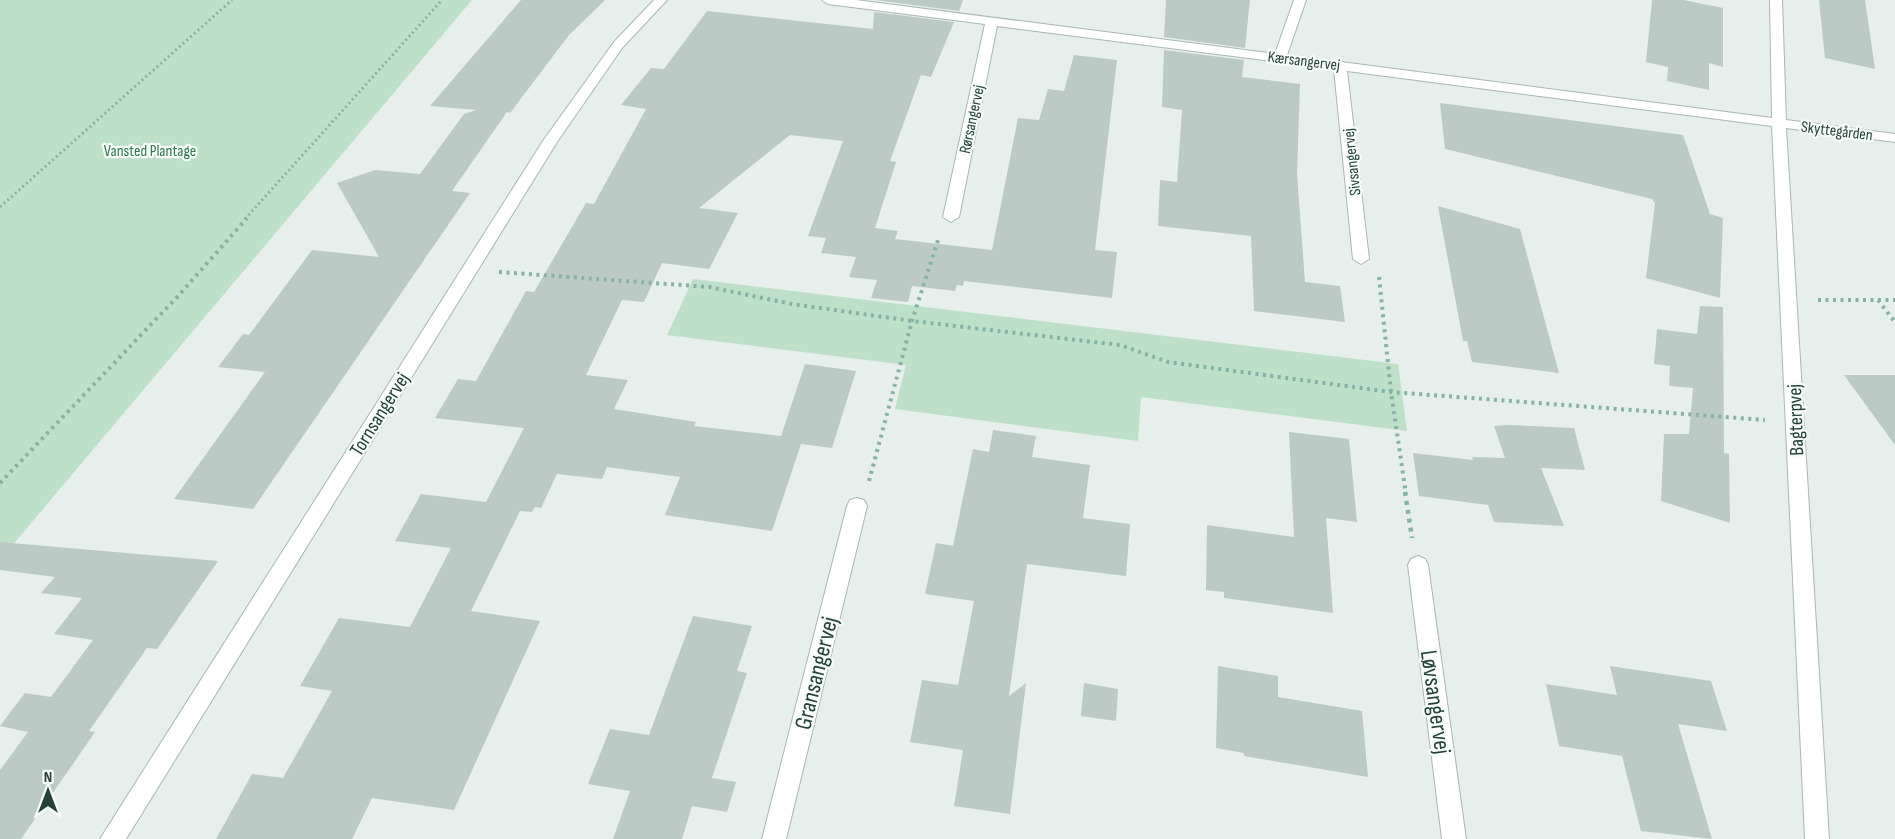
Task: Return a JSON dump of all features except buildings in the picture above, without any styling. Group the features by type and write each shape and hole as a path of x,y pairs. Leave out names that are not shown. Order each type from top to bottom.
{"street":[{"name":"Tornsangervej","path":"112,839 550,141 618,45 661,0"},
{"name":"Kærsangervej","path":"828,0 1779,123"},
{"path":"1280,57 1300,0"},
{"name":"Bagterpvej","path":"1776,0 1779,123 1817,839"},
{"name":"Rørsangervej","path":"951,217 992,20"},
{"name":"Sivsangervej","path":"1340,65 1361,259"},
{"name":"Skyttegården","path":"1779,123 1895,138"},
{"name":"Gransangervej","path":"774,839 857,506"},
{"name":"Løvsangervej","path":"1418,565 1454,839"}],"path":[{"path":"0,207 232,0"},
{"path":"0,483 179,295 324,129 442,0"},
{"path":"857,506 867,491 912,321 944,221 951,217"},
{"path":"1361,259 1378,276 1391,392 1418,565"},
{"path":"469,271 577,276 708,287 792,304 912,321 1120,345 1168,362 1391,392 1795,422"},
{"path":"1790,299 1895,300"},
{"path":"1878,300 1895,322"}],"green space":[{"name":"Vansted Plantage","path":"0,0 472,0 0,560"},
{"path":"693,279 1398,364 1407,431 1141,397 1138,441 895,409 906,365 667,335"}]}
